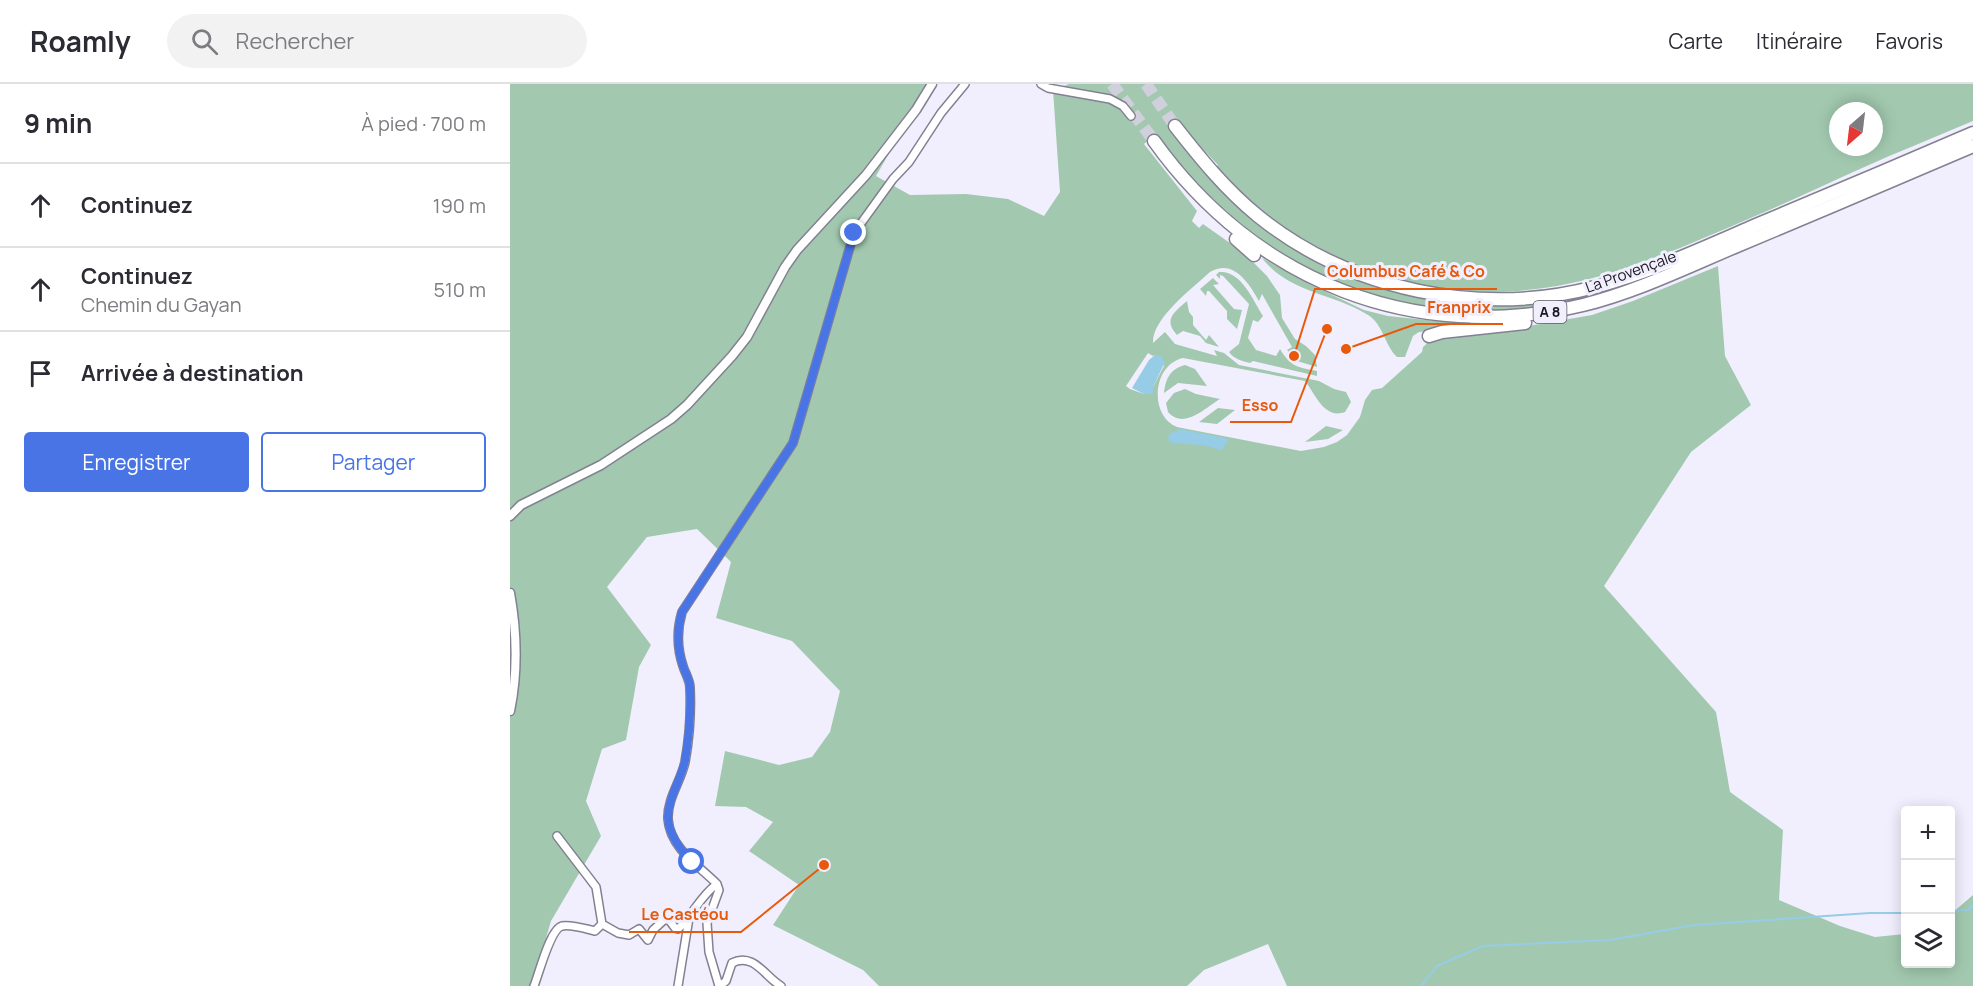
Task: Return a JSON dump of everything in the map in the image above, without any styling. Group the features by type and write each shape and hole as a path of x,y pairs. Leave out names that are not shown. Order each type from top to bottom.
{"highway":[{"name":"La Provençale","path":"1174,126 1233,194 1269,225 1302,247 1349,270 1402,288 1462,298 1492,300 1566,293 1628,277 1688,254 1973,133"},
{"name":"La Provençale","path":"1154,141 1188,185 1222,218 1275,259 1327,285 1374,302 1429,314 1487,318 1549,312 1611,297 1693,265 1973,146"},
{"path":"1188,185 1203,208 1254,255"},
{"path":"1429,336 1442,332 1506,326 1559,317 1584,310 1611,297"}],"street":[{"path":"510,516 521,505 601,465 671,419 687,405 747,337 785,267 797,250 866,175 916,110 932,84"},
{"path":"781,986 752,961 739,960 732,963 726,981 720,986 709,952 707,923 719,890 717,884 681,849 674,839 668,820 685,762 690,685 682,665 678,633 682,612 793,443 854,233 893,179 909,162 941,112 965,84"},
{"path":"1041,84 1048,88 1110,99 1124,106 1131,116"},
{"path":"510,593 516,640 510,711"},
{"path":"557,836 596,887 602,924"},
{"path":"602,924 618,933 629,935 639,929 648,940 653,930 664,920 669,920 678,929 689,918 707,891 717,884"},
{"path":"678,986 689,918"},
{"path":"534,986 551,937 557,928 564,926 595,931 602,924"}],"green space":[{"path":"510,84 929,84 876,176 910,195 966,194 1008,199 1044,216 1060,192 1053,90 1069,84 1973,84 1973,121 1705,237 1632,266 1582,281 1517,291 1439,288 1365,269 1330,253 1295,234 1262,212 1216,168 1218,165 1174,119 1167,124 1198,165 1219,187 1316,258 1359,280 1389,291 1452,303 1516,304 1579,297 1580,299 1515,311 1457,311 1405,304 1340,285 1314,273 1254,237 1203,193 1153,136 1144,144 1197,211 1192,221 1199,228 1203,224 1244,253 1267,276 1280,295 1282,318 1295,339 1315,355 1317,367 1297,361 1287,350 1292,347 1262,294 1259,301 1239,274 1226,268 1218,268 1210,272 1175,304 1159,324 1154,333 1153,343 1165,332 1175,344 1217,356 1214,350 1224,353 1239,365 1319,381 1346,392 1351,402 1345,412 1331,412 1321,404 1305,381 1183,358 1165,370 1158,391 1158,402 1162,413 1177,427 1301,451 1324,447 1347,435 1360,417 1365,400 1372,390 1382,388 1422,352 1423,347 1434,337 1499,331 1592,315 1633,301 1718,266 1725,356 1751,405 1691,452 1604,586 1716,712 1730,792 1783,830 1779,900 1840,926 1875,937 1901,934 1901,968 1955,968 1955,911 1973,895 1973,986 1287,986 1268,944 1204,970 1187,986 879,986 863,970 773,925 799,885 749,851 773,822 746,807 715,806 725,751 779,765 812,757 830,732 840,691 792,641 716,618 731,562 697,529 647,537 607,587 651,645 639,667 626,740 602,749 586,801 601,836 551,921 532,986 510,986","holes":["1148,353 1155,355 1164,366 1153,387 1144,394 1126,386"]},
{"path":"1262,258 1309,284 1364,310 1388,316 1475,325 1476,327 1419,332 1413,336 1405,357 1397,357 1377,324 1368,315 1298,286 1273,270"},
{"path":"1219,272 1234,276 1246,287 1263,316 1258,322 1253,320 1248,338 1256,350 1276,356 1280,349 1291,363 1317,371 1317,376 1253,361 1250,363 1238,359 1229,352 1239,344 1249,304 1223,276 1220,275 1220,279 1216,275"},
{"path":"1213,278 1219,284 1213,285 1234,309 1242,310 1237,329 1227,319 1227,311 1209,291 1206,296 1200,289"},
{"path":"1187,301 1189,312 1193,317 1193,325 1206,340 1209,335 1219,347 1206,343 1200,336 1183,331 1177,335 1173,330 1172,317"},
{"path":"1185,365 1195,369 1207,386 1178,383 1164,393 1170,375"},
{"path":"1185,389 1220,399 1194,416 1181,419 1174,417 1168,412 1166,403 1174,393"},
{"path":"1218,408 1235,410 1217,424 1199,422"},
{"path":"1326,426 1343,430 1328,439 1305,442"}],"water":[{"path":"1155,355 1161,356 1165,362 1153,387 1153,394 1144,394 1132,388 1149,360"},
{"path":"1180,429 1229,439 1222,450 1203,445 1172,443 1168,440 1169,434"}],"waterway":[{"path":"1955,911 1968,910 1973,905"},
{"path":"1421,986 1437,966 1483,946 1610,940 1694,925 1901,913"}],"tunnel":[{"path":"1112,84 1154,141"},
{"path":"1146,84 1175,126"}],"place":[{"name":"Esso","path":"1327,329"},
{"name":"Franprix","path":"1346,349"},
{"name":"Columbus Café & Co","path":"1294,356"},
{"name":"Le Castéou","path":"824,865"}],"route":[{"path":"692,862 674,839 668,820 685,762 689,719 690,685 682,665 678,633 679,621 682,612 793,443 854,233"}]}
